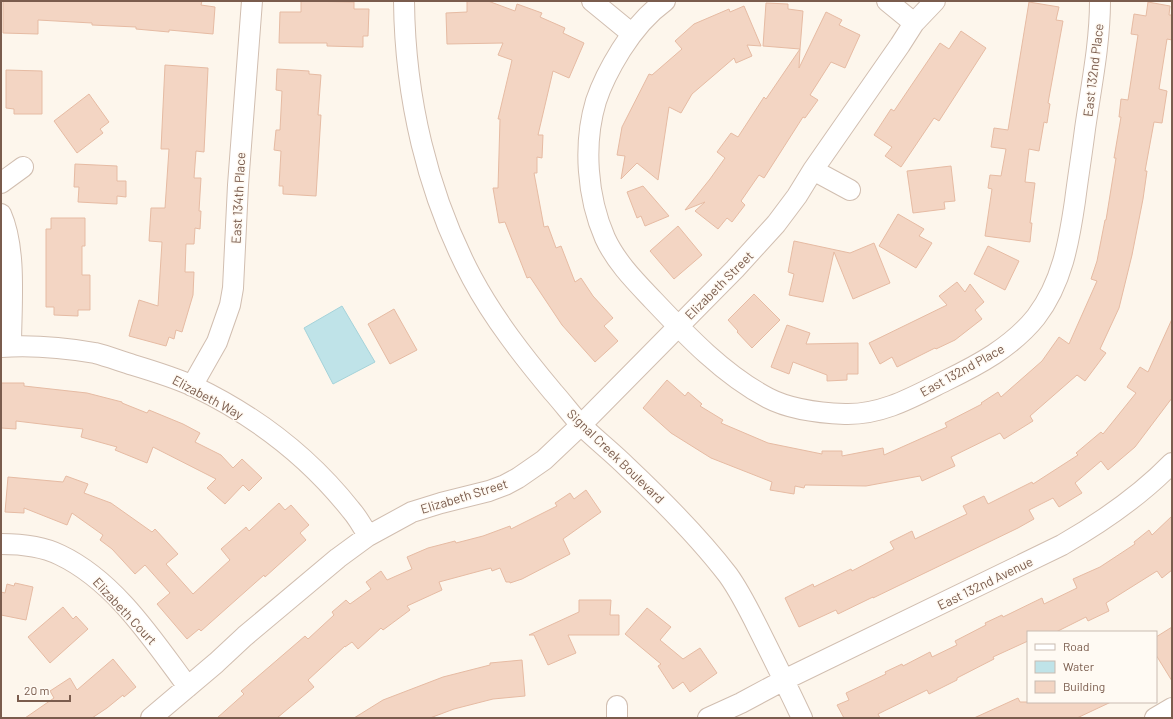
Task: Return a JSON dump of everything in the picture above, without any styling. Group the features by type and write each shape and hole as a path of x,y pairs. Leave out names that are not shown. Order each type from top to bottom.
{"street":[{"name":"East 134th Place","path":"192,386 217,342 230,305 232,293 238,185 252,1"},
{"name":"Signal Creek Boulevard","path":"404,1 406,60 416,122 430,175 450,231 472,277 502,326 534,370 581,425 627,466 680,519 700,540 729,577 751,614 802,718"},
{"path":"592,1 631,33"},
{"name":"East 132nd Place","path":"666,1 647,16 631,33 609,70 597,98 593,112 589,140 589,170 593,199 605,238 618,260 635,281 677,326 708,355 743,382 780,403 809,410 847,414 898,405 987,359 1023,331 1047,301 1056,284 1069,240 1098,40 1100,1"},
{"path":"887,1 914,23"},
{"name":"Elizabeth Street","path":"151,718 338,558 368,536 412,512 441,502 489,491 518,478 544,460 581,425 758,245 797,196 813,170 914,23 935,1"},
{"path":"1,183 23,167"},
{"path":"813,170 850,190"},
{"path":"1,214 8,235 12,266 6,346"},
{"name":"Elizabeth Way","path":"6,346 55,348 95,353 164,374 192,386 227,404 271,432 308,463 326,480 352,511 368,536"},
{"name":"East 132nd Avenue","path":"708,718 1062,545 1096,525 1140,493 1172,463"},
{"name":"Elizabeth Court","path":"1,544 29,545 43,549 60,555 86,570 106,587 134,617 188,687"},
{"path":"1155,718 1172,708"}],"water":[{"path":"342,306 375,362 333,384 304,328"}],"building":[{"path":"3,1 202,1 201,5 215,7 213,34 169,30 169,32 136,29 136,27 38,20 38,34 3,33"},
{"path":"301,1 354,2 354,9 369,9 368,36 363,36 363,47 327,46 327,43 279,43 280,12 301,12"},
{"path":"467,1 488,1 515,11 517,4 542,13 540,17 565,28 563,33 584,43 569,78 553,71 538,135 543,135 542,158 537,157 537,173 534,173 544,227 548,226 556,248 561,246 575,282 581,278 593,296 613,318 604,326 618,341 595,362 562,325 530,277 527,278 505,222 499,223 493,188 498,188 500,119 498,119 512,60 498,55 503,43 447,44 446,13 467,12"},
{"path":"1029,2 1059,7 1056,20 1063,21 1048,103 1050,104 1047,123 1044,122 1039,151 1029,149 1025,182 1035,183 1030,223 1032,223 1030,242 985,236 992,189 988,188 990,175 1001,176 1006,149 991,147 994,128 1008,130"},
{"path":"1148,2 1170,6 1169,15 1172,15 1172,40 1167,39 1159,89 1167,91 1162,123 1154,122 1145,171 1147,171 1143,199 1132,255 1119,308 1100,349 1106,353 1085,381 1077,375 1030,416 1033,421 1004,439 1000,433 951,457 955,466 922,481 920,476 866,486 805,485 804,488 795,486 794,494 770,490 772,482 711,458 671,433 643,408 667,380 685,396 688,392 702,404 700,406 723,420 721,423 768,443 822,454 822,451 842,451 842,456 883,448 884,455 947,427 945,423 982,404 981,403 998,392 1001,397 1042,361 1059,337 1069,344 1097,281 1091,279 1097,261 1106,220 1116,158 1114,158 1121,117 1119,117 1121,99 1128,100 1138,35 1131,34 1134,14 1146,16"},
{"path":"766,3 788,4 788,9 803,11 800,49 763,46"},
{"path":"744,6 761,46 747,45 752,56 736,63 734,58 692,94 681,113 669,107 658,180 637,163 621,179 625,156 617,155 622,127 649,74 652,75 682,49 675,41 694,24 729,9 730,12"},
{"path":"826,12 842,20 839,25 860,35 845,68 831,62 810,95 818,100 805,118 803,117 764,178 759,175 741,201 745,205 732,222 727,218 718,229 695,211 705,202 685,210 725,158 717,152 731,133 738,137 764,97 766,99 800,49 799,68"},
{"path":"961,31 986,48 939,121 934,118 901,167 885,156 892,147 874,135 891,109 894,111 940,43 949,49"},
{"path":"165,65 208,68 204,152 196,151 194,178 201,178 199,211 201,211 200,229 195,228 194,244 186,244 185,272 194,272 193,295 182,332 176,330 174,339 169,337 166,346 129,336 139,300 158,306 162,242 149,241 151,208 165,208 169,149 161,149"},
{"path":"277,69 309,71 309,74 321,75 318,115 321,115 316,196 283,194 283,186 279,186 281,151 274,150 276,130 280,130 282,91 276,90"},
{"path":"6,70 42,71 42,114 14,114 14,109 6,108"},
{"path":"89,94 109,122 100,129 103,133 77,153 54,121"},
{"path":"75,164 117,166 117,181 126,181 126,197 117,196 117,204 78,202 79,187 74,187"},
{"path":"951,166 955,201 944,202 945,209 913,213 907,171"},
{"path":"643,186 669,216 645,226 641,216 637,218 627,192"},
{"path":"898,214 924,229 919,236 932,243 916,268 879,246"},
{"path":"51,218 85,218 85,246 82,246 82,275 90,275 90,310 78,310 78,316 54,315 54,307 46,307 46,229 51,229"},
{"path":"678,226 702,255 674,279 650,251"},
{"path":"794,241 850,253 874,243 890,283 853,299 834,252 823,302 789,295 794,274 788,272"},
{"path":"988,246 1019,261 1005,290 974,274"},
{"path":"957,282 965,292 970,284 984,302 975,310 982,319 955,340 897,367 892,357 880,364 869,343 947,305 939,296"},
{"path":"754,294 780,320 752,348 728,320"},
{"path":"394,309 417,350 390,364 368,324"},
{"path":"1172,319 1172,398 1135,447 1108,470 1101,461 1075,483 1082,493 1059,507 1053,498 1029,510 1034,519 1018,528 838,614 836,610 799,627 785,598 813,584 814,587 851,569 852,571 894,549 890,542 912,531 915,539 967,514 963,506 984,496 988,504 1032,482 1033,484 1078,455 1076,453 1101,432 1103,434 1136,393 1127,387 1140,367 1148,372"},
{"path":"787,325 810,333 806,344 858,343 858,374 847,374 847,380 827,381 827,375 793,362 789,374 771,367"},
{"path":"1,383 24,383 24,386 87,393 122,402 147,413 149,410 183,424 200,433 195,442 221,455 233,468 242,459 262,478 249,491 243,485 225,504 207,488 216,479 153,447 147,463 115,450 117,447 81,437 83,429 16,421 16,429 1,428"},
{"path":"66,476 88,484 84,493 111,503 152,532 155,529 178,554 166,564 193,594 230,560 221,549 246,527 249,531 279,503 285,510 291,505 309,525 300,533 306,540 201,631 199,629 187,639 157,604 170,593 145,565 135,574 112,549 100,540 103,535 72,513 67,525 24,508 24,513 5,512 8,477 63,482"},
{"path":"586,490 601,512 563,539 570,554 522,579 510,583 506,582 500,568 492,571 491,568 439,582 442,590 407,606 410,610 383,630 381,628 358,649 352,642 345,646 308,680 314,687 277,718 217,718 244,694 241,691 305,636 308,639 334,615 332,612 346,600 350,604 371,589 366,582 381,571 387,580 412,569 407,557 428,548 483,536 510,526 511,529 557,506 555,503 570,493 574,499"},
{"path":"1172,516 1172,570 1162,578 1157,571 1106,603 1109,611 1088,621 1086,617 1058,631 1027,631 1027,641 993,657 994,659 929,694 927,690 878,714 880,718 844,718 837,705 849,700 846,693 886,674 885,672 902,664 903,666 930,652 932,657 957,645 955,641 986,625 985,623 1002,615 1003,617 1042,598 1044,604 1077,588 1073,579 1100,567 1135,544 1134,542 1149,530 1152,535"},
{"path":"15,583 33,587 26,620 1,615 1,592 5,593 7,584 14,586"},
{"path":"579,600 611,600 610,615 619,615 619,635 568,635 576,653 548,665 534,635 529,635 579,612"},
{"path":"63,607 73,619 76,616 88,629 50,663 28,637"},
{"path":"647,608 671,627 660,640 683,659 700,648 717,673 690,692 683,682 673,689 658,666 661,664 625,634"},
{"path":"1172,627 1172,681 1157,657 1157,636"},
{"path":"113,659 136,687 124,697 123,695 92,718 25,718 54,698 50,691 70,678 77,690"},
{"path":"522,660 525,696 493,699 454,709 430,718 354,718 383,700 443,677 490,665 490,663"},
{"path":"1018,698 1020,702 1027,703 1109,703 1077,718 974,718"}]}
